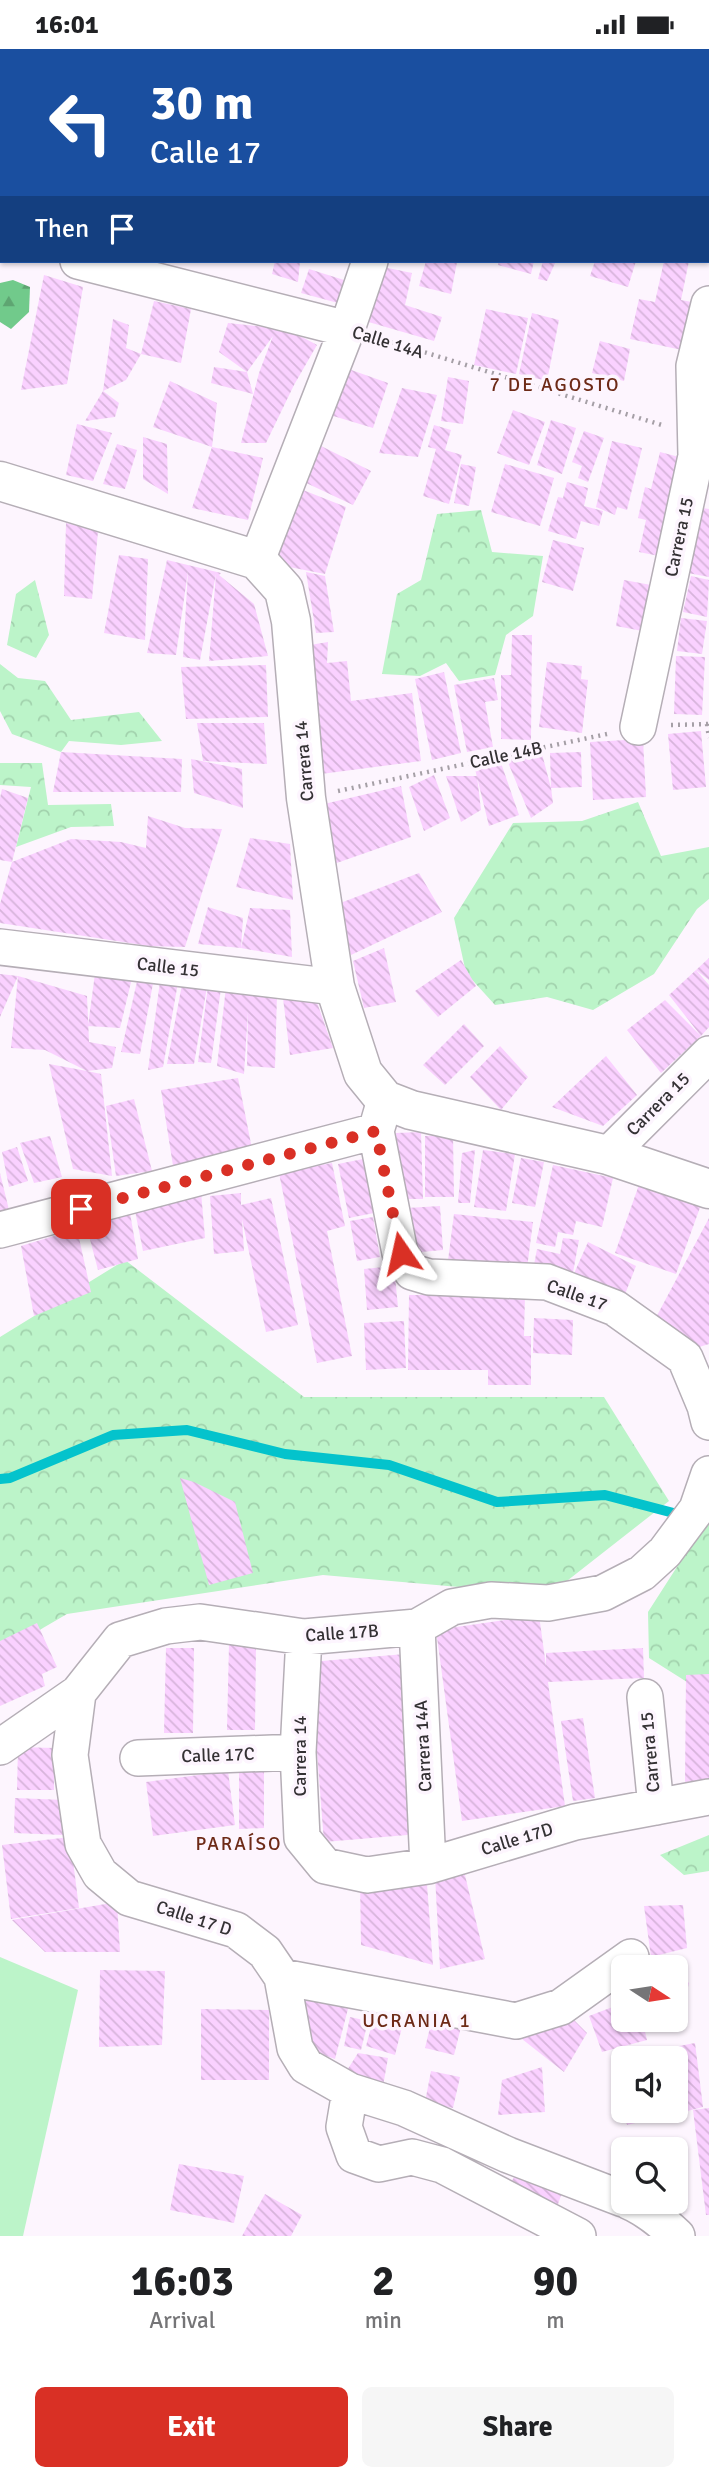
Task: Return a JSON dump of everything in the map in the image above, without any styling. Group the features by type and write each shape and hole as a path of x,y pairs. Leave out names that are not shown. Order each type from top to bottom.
{"street":[{"name":"Calle 14A","path":"86,263 347,329"},
{"path":"0,481 257,560 347,329 369,263"},
{"name":"Carrera 15","path":"638,727 696,456 694,366 709,304"},
{"name":"Carrera 14","path":"257,560 284,590 291,621 306,798 335,987 363,1073 381,1116 401,1253 412,1272"},
{"name":"Calle 15","path":"0,947 335,987"},
{"name":"Carrera 15","path":"608,1155 709,1054"},
{"path":"0,1230 381,1116 411,1110 608,1155 709,1189"},
{"name":"Calle 17","path":"412,1272 429,1277 547,1282 615,1308 685,1358 709,1422"},
{"name":"Calle 17B","path":"1,1746 78,1693 120,1640 166,1626 200,1622 304,1637 417,1627 452,1607 491,1600 548,1603 603,1593 642,1573 665,1552 697,1509 709,1474"},
{"name":"Carrera 14A","path":"417,1627 428,1865"},
{"name":"Carrera 14","path":"304,1637 298,1752 302,1838 325,1866"},
{"name":"Calle 17 D","path":"78,1693 69,1755 83,1844 100,1874 129,1898 236,1930 265,1952 282,1977"},
{"name":"Carrera 15","path":"645,1697 656,1807"},
{"name":"Calle 17C","path":"138,1758 298,1752"},
{"name":"Calle 17D","path":"325,1866 367,1875 428,1865 575,1822 709,1797"},
{"path":"611,1971 561,2007 516,2021 282,1977 295,2048 306,2066 350,2091 404,2108 508,2155 611,2194"},
{"path":"350,2091 344,2127 354,2155 379,2164 412,2158 442,2165 578,2236"},
{"path":"651,2214 677,2236"}],"path":[{"name":"Calle 14A","path":"347,329 695,435"},
{"name":"Calle 14B","path":"306,798 638,727 708,724 709,737"}],"green space":[{"path":"13,280 30,287 29,312 11,329 0,322 0,283"},
{"path":"481,510 492,552 543,556 533,616 506,635 495,675 459,681 446,663 420,676 382,674 397,594 421,580 437,514"},
{"path":"35,580 49,635 36,658 7,645 16,594"},
{"path":"0,664 18,678 45,681 71,720 139,712 162,741 121,745 69,741 61,752 12,734 0,711"},
{"path":"0,763 42,763 48,805 111,804 114,826 71,827 16,847 31,787 0,785"},
{"path":"638,802 661,856 709,847 709,899 697,909 654,974 593,1010 547,997 495,1005 466,973 454,918 513,823 582,821"},
{"path":"125,1260 304,1397 604,1397 669,1501 549,1595 323,1575 67,1614 0,1653 0,1337"},
{"path":"709,1517 709,1693 706,1694 649,1658 648,1612"},
{"path":"709,1835 709,1871 684,1875 660,1855"},
{"path":"0,1957 78,1990 23,2236 0,2236"}],"building":[{"path":"275,263 300,263 298,282 272,274"},
{"path":"425,263 457,263 451,294 419,286"},
{"path":"498,263 534,263 531,274"},
{"path":"542,263 555,263 547,281 538,279"},
{"path":"594,263 635,263 628,287 590,276"},
{"path":"664,263 689,263 681,300 692,302 682,350 630,339 639,299 655,302"},
{"path":"383,267 412,273 405,305 442,317 434,341 365,321"},
{"path":"309,269 344,280 338,303 301,293"},
{"path":"44,275 83,287 67,384 21,390"},
{"path":"154,301 191,309 181,363 141,354"},
{"path":"486,309 528,318 516,374 474,365"},
{"path":"532,313 559,320 547,381 519,374"},
{"path":"113,319 129,325 126,348 141,354 126,380 103,391"},
{"path":"228,323 275,328 317,345 266,443 241,443 259,373 273,336 247,372 219,352"},
{"path":"600,341 630,349 624,381 592,373"},
{"path":"340,366 388,383 373,428 330,415"},
{"path":"214,367 247,372 253,394 211,383"},
{"path":"448,377 469,381 463,424 441,421"},
{"path":"170,381 217,403 212,447 153,427"},
{"path":"402,388 437,395 418,457 379,453"},
{"path":"103,391 119,403 115,417 85,421"},
{"path":"513,410 545,422 529,465 497,453"},
{"path":"551,420 576,428 562,474 537,465"},
{"path":"77,424 112,433 93,481 66,475"},
{"path":"434,425 451,430 445,450 462,455 449,504 423,496 436,449 428,447"},
{"path":"584,431 604,438 588,482 578,478 582,466 572,462"},
{"path":"143,437 167,444 168,494 143,479"},
{"path":"612,441 642,448 627,510 617,507 615,515 596,507"},
{"path":"117,444 137,450 125,489 103,484"},
{"path":"317,444 371,471 353,505 302,481"},
{"path":"212,447 263,458 248,520 192,508"},
{"path":"660,452 679,457 660,539 668,541 664,557 639,552 646,520 638,518 645,487 651,489"},
{"path":"461,464 476,467 469,506 454,503"},
{"path":"505,464 554,478 540,526 491,512"},
{"path":"567,482 588,488 584,506 603,511 599,526 581,521 576,539 548,531 558,497 563,498"},
{"path":"303,490 346,507 325,574 274,564"},
{"path":"702,508 709,509 709,577 688,573"},
{"path":"66,523 98,531 92,599 64,596"},
{"path":"553,540 584,548 573,591 542,582"},
{"path":"119,555 148,559 145,640 104,633"},
{"path":"167,560 221,573 219,575 254,604 268,656 209,661 216,574 200,660 183,657 188,571 176,655 147,653"},
{"path":"306,572 325,576 334,632 316,633"},
{"path":"691,576 709,580 707,617 683,612"},
{"path":"624,580 662,587 653,633 616,626"},
{"path":"681,618 707,621 702,654 677,651"},
{"path":"512,635 532,635 531,740 501,739 501,675 511,675"},
{"path":"328,642 327,663 347,661 351,701 412,693 421,761 321,774 310,645"},
{"path":"676,656 705,657 702,715 674,714"},
{"path":"547,662 582,666 581,679 588,680 582,733 539,727"},
{"path":"266,665 268,717 186,719 181,667"},
{"path":"444,672 461,753 432,760 415,679"},
{"path":"494,678 498,700 485,702 493,747 467,752 454,685"},
{"path":"197,723 264,723 267,764 203,761"},
{"path":"701,731 706,787 673,790 668,734"},
{"path":"643,739 646,797 593,800 590,742"},
{"path":"61,752 182,759 181,792 53,792"},
{"path":"581,752 582,787 551,788 550,753"},
{"path":"542,754 553,803 531,818 507,760"},
{"path":"191,759 242,769 243,808 194,793"},
{"path":"501,763 519,815 489,826 475,769"},
{"path":"434,775 450,818 424,831 409,787"},
{"path":"446,776 477,776 481,810 461,822"},
{"path":"401,786 411,837 331,865 324,804"},
{"path":"2,789 28,798 12,862 0,860"},
{"path":"148,816 185,828 222,829 185,947 149,946 0,923 0,904 12,862 71,839 121,842 146,848"},
{"path":"250,838 290,844 293,900 236,887"},
{"path":"419,873 442,912 351,955 335,905"},
{"path":"208,907 243,918 241,948 198,944"},
{"path":"250,908 290,910 292,957 241,948"},
{"path":"384,948 396,1002 364,1008 353,961"},
{"path":"709,958 709,980 696,970"},
{"path":"461,960 476,986 438,1017 415,991"},
{"path":"96,966 133,974 120,1028 88,1026"},
{"path":"696,970 709,985 709,1027 701,1036 669,995"},
{"path":"0,974 18,976 0,1017"},
{"path":"161,974 179,977 163,1067 148,1070"},
{"path":"18,976 87,996 89,1042 116,1047 112,1068 87,1071 45,1050 11,1048"},
{"path":"138,977 154,978 140,1054 121,1052"},
{"path":"183,979 208,981 194,1064 167,1064"},
{"path":"208,986 221,988 211,1063 198,1062"},
{"path":"226,987 277,994 275,1068 247,1066 248,1011 244,1074 217,1066"},
{"path":"313,991 333,1048 290,1055 283,998"},
{"path":"665,1000 701,1036 661,1073 627,1030"},
{"path":"464,1024 484,1046 445,1085 423,1065"},
{"path":"500,1046 528,1077 501,1110 470,1077"},
{"path":"606,1056 637,1095 603,1126 552,1107"},
{"path":"49,1064 101,1074 112,1176 73,1169"},
{"path":"238,1078 252,1149 174,1172 161,1090"},
{"path":"134,1099 152,1171 116,1176 106,1106"},
{"path":"421,1132 423,1199 398,1199 396,1133"},
{"path":"453,1135 454,1197 425,1197 425,1136"},
{"path":"50,1136 62,1177 34,1183 20,1143"},
{"path":"17,1147 28,1181 9,1187 2,1152"},
{"path":"475,1150 470,1203 458,1203 462,1153"},
{"path":"483,1150 515,1154 506,1211 474,1207"},
{"path":"368,1158 379,1212 349,1218 338,1164"},
{"path":"521,1158 544,1162 535,1207 512,1203"},
{"path":"332,1163 345,1226 327,1231 352,1356 317,1363 279,1173"},
{"path":"553,1165 613,1178 602,1227 576,1221 573,1235 558,1232 555,1247 536,1243"},
{"path":"0,1173 9,1210 0,1213"},
{"path":"641,1179 702,1202 676,1274 615,1253"},
{"path":"201,1192 205,1238 143,1251 135,1211"},
{"path":"241,1193 241,1205 271,1198 298,1325 266,1332 242,1219 244,1251 214,1254 210,1196"},
{"path":"440,1206 443,1250 411,1253 407,1208"},
{"path":"130,1213 138,1259 98,1270 86,1224"},
{"path":"454,1214 533,1222 526,1276 447,1268"},
{"path":"373,1217 380,1257 357,1261 350,1221"},
{"path":"709,1218 709,1344 696,1348 653,1323"},
{"path":"77,1229 91,1292 34,1316 21,1246"},
{"path":"563,1238 579,1240 572,1278 533,1270 537,1249 560,1254"},
{"path":"588,1242 636,1266 622,1302 572,1278"},
{"path":"394,1266 398,1307 367,1310 364,1269"},
{"path":"409,1295 525,1295 524,1336 531,1336 531,1385 488,1385 488,1370 408,1370"},
{"path":"534,1318 573,1320 572,1355 533,1353"},
{"path":"404,1321 406,1368 366,1370 364,1323"},
{"path":"180,1478 235,1502 253,1573 209,1585"},
{"path":"539,1615 546,1666 546,1653 643,1648 644,1678 548,1682 565,1806 462,1821 436,1630"},
{"path":"37,1623 57,1667 42,1674 45,1686 0,1706 0,1641"},
{"path":"229,1644 256,1644 255,1730 227,1730"},
{"path":"166,1648 194,1648 193,1733 164,1733"},
{"path":"405,1654 419,1834 324,1842 310,1662"},
{"path":"709,1674 709,1780 685,1782 686,1675"},
{"path":"583,1718 595,1798 573,1801 561,1721"},
{"path":"18,1747 54,1748 54,1790 17,1790"},
{"path":"239,1766 264,1766 264,1828 239,1829"},
{"path":"228,1771 235,1825 153,1836 146,1782"},
{"path":"15,1798 65,1800 64,1835 14,1833"},
{"path":"70,1837 79,1908 11,1919 2,1845"},
{"path":"426,1871 433,1965 361,1945 360,1880"},
{"path":"464,1871 485,1959 440,1969 435,1875"},
{"path":"117,1902 120,1952 45,1952 12,1920"},
{"path":"683,1905 687,1948 651,1955 644,1906"},
{"path":"100,1970 165,1971 162,2045 99,2047"},
{"path":"316,1995 349,2005 335,2059 304,2048 296,2006"},
{"path":"611,2008 611,2032 645,2032 647,2040 624,2046 611,2046 611,2050 602,2052 589,2016"},
{"path":"201,2009 269,2010 269,2080 201,2080"},
{"path":"566,2012 587,2033 564,2072 522,2039"},
{"path":"433,2015 462,2023 454,2055 425,2048"},
{"path":"350,2017 368,2021 361,2050 344,2046"},
{"path":"373,2020 402,2027 395,2055 366,2046"},
{"path":"695,2043 703,2107 688,2111 688,2046 679,2046"},
{"path":"358,2053 388,2058 383,2086 344,2075"},
{"path":"542,2067 545,2112 498,2115 502,2080"},
{"path":"431,2071 460,2077 453,2108 425,2102"},
{"path":"709,2108 709,2215 706,2215 693,2110"},
{"path":"179,2164 244,2176 234,2223 170,2210"},
{"path":"516,2174 565,2184 557,2207 510,2184"},
{"path":"265,2194 302,2215 291,2236 242,2236"}],"waterway":[{"path":"0,1479 10,1478 113,1435 187,1430 285,1454 389,1465 497,1502 605,1495 685,1516"}],"district":[{"name":"7 DE AGOSTO","path":"555,385"},
{"name":"PARAÍSO","path":"239,1844"},
{"name":"UCRANIA 1","path":"417,2021"}],"route":[{"path":"81,1209 376,1131 401,1253"}]}
